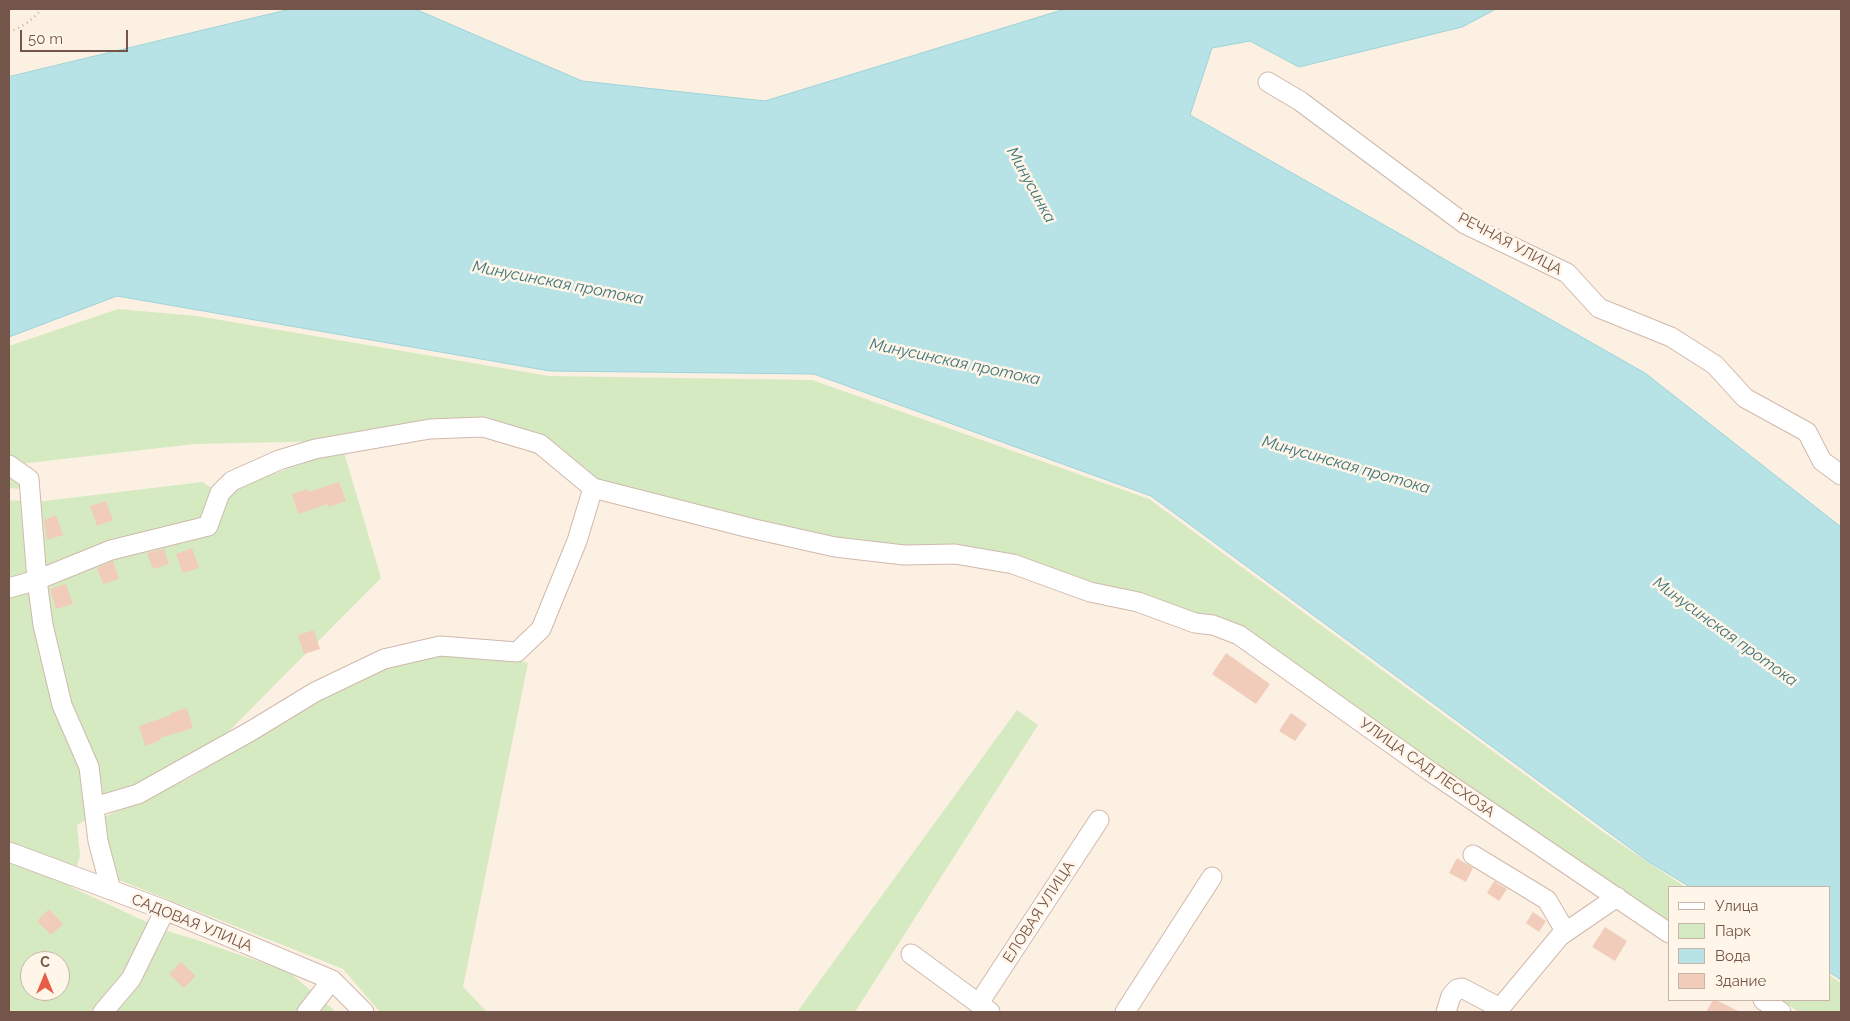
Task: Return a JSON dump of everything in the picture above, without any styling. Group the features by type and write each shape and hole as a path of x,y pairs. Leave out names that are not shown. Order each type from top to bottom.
{"street":[{"name":"РЕЧНАЯ УЛИЦА","path":"1268,82 1300,101 1466,224 1567,273 1599,308 1671,337 1715,365 1746,398 1807,432 1822,461 1841,475"},
{"path":"9,588 37,580 111,550 208,526 220,493 232,481 280,460 315,448 420,431 484,427 540,444 593,488 577,541 542,630 517,652 440,646 384,659 315,692 251,731 138,794 94,807"},
{"path":"9,465 29,479 37,580 43,625 62,705 90,767 98,841 111,890"},
{"name":"УЛИЦА САД ЛЕСХОЗА","path":"593,488 750,528 834,547 904,555 955,554 1013,564 1090,592 1138,602 1239,635 1431,772 1668,932"},
{"name":"ЕЛОВАЯ УЛИЦА","path":"984,1008 1099,820"},
{"name":"САДОВАЯ УЛИЦА","path":"9,852 165,910 332,980 364,1012"},
{"path":"1473,855 1548,900 1564,929 1562,934"},
{"path":"1125,1012 1212,877"},
{"path":"1446,1012 1451,996 1457,989 1462,988 1499,1010 1562,934 1617,896"},
{"path":"103,1012 131,979 165,910"},
{"path":"911,954 984,1008"},
{"path":"307,1012 332,980"},
{"path":"1764,1001 1781,1012"}],"path":[{"path":"9,32 19,28 41,9"}],"green space":[{"path":"118,309 197,316 549,376 812,380 1149,499 1603,832 1684,886 1668,886 1668,921 1242,631 1158,601 981,550 873,546 729,520 598,483 487,432 329,441 195,444 19,464 22,489 9,488 9,346"},
{"path":"343,449 381,578 219,741 77,825 80,855 71,887 164,930 289,972 336,1012 9,1012 9,500 36,502 202,482 220,493"},
{"path":"475,647 528,663 463,987 487,1012 380,1012 343,969 114,878 102,818 188,779 356,676"},
{"path":"1017,710 1038,725 855,1012 797,1012"},
{"path":"1830,976 1841,983 1841,1012 1799,1012 1782,1001 1830,1001"}],"water":[{"path":"291,9 415,9 582,81 765,101 1065,9 1496,9 1462,27 1299,67 1250,41 1212,48 1190,115 1645,373 1841,527 1841,980 1830,973 1830,886 1688,886 1649,862 1151,496 814,374 550,371 117,296 9,337 9,77"}],"building":[{"path":"339,482 346,501 329,507 328,504 298,514 292,494 308,489 309,492"},
{"path":"106,501 113,520 97,526 90,506"},
{"path":"56,515 63,535 47,540 44,520"},
{"path":"192,548 199,568 183,573 176,554"},
{"path":"164,549 169,564 153,569 147,553"},
{"path":"113,561 119,579 103,584 97,568"},
{"path":"66,584 73,604 56,609 50,589"},
{"path":"314,630 320,649 304,654 298,635"},
{"path":"1226,653 1270,684 1256,704 1212,674"},
{"path":"187,708 193,728 160,738 161,740 145,746 139,726"},
{"path":"1291,713 1307,724 1295,741 1279,731"},
{"path":"1457,858 1473,868 1466,882 1449,873"},
{"path":"1494,881 1507,889 1499,901 1487,893"},
{"path":"49,909 63,924 51,935 37,921"},
{"path":"1533,912 1546,921 1539,932 1526,923"},
{"path":"1605,927 1627,941 1615,961 1592,947"},
{"path":"181,962 196,976 184,988 169,974"},
{"path":"1712,1001 1718,1001 1740,1012 1706,1012"}],"water label":[{"name":"Минусинка","path":"1031,185"},
{"name":"Минусинская протока","path":"558,283"},
{"name":"Минусинская протока","path":"955,362"},
{"name":"Минусинская протока","path":"1346,465"},
{"name":"Минусинская протока","path":"1725,632"}]}
